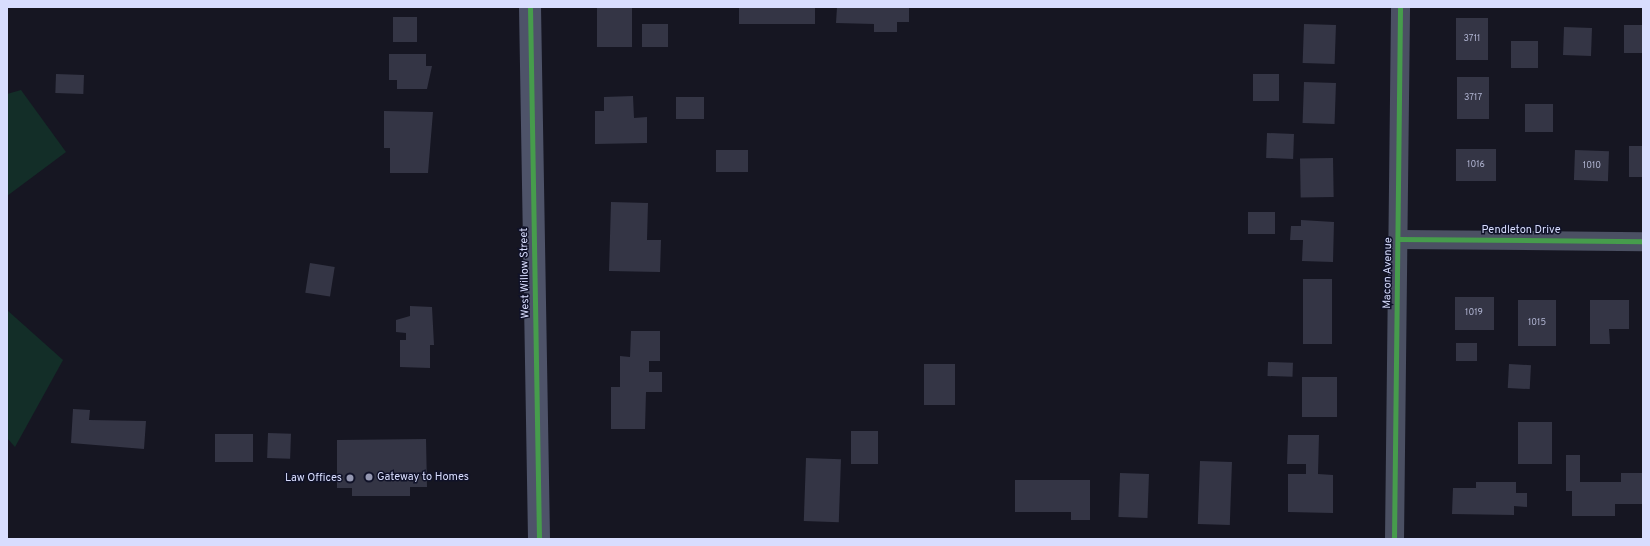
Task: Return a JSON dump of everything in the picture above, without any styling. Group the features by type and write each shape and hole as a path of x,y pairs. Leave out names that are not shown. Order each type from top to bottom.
{"street":[{"name":"West Willow Street","path":"530,7 539,539"},
{"name":"Macon Avenue","path":"1394,539 1400,7"},
{"name":"Pendleton Drive","path":"1398,239 1643,241"}],"green space":[{"path":"21,90 66,152 7,196 7,94"},
{"path":"7,310 63,360 15,447 7,438"}],"building":[{"path":"597,7 632,7 632,47 597,47"},
{"path":"739,7 815,7 815,24 739,24"},
{"path":"837,7 909,7 909,22 897,22 897,32 874,32 874,24 836,23"},
{"path":"393,17 417,17 417,42 393,42"},
{"path":"1456,18 1488,18 1488,60 1456,60"},
{"path":"642,24 668,24 668,47 642,47"},
{"path":"1304,24 1336,25 1335,64 1303,63"},
{"path":"1624,25 1643,25 1643,53 1624,53"},
{"path":"1564,27 1592,28 1591,56 1563,55"},
{"path":"1511,41 1538,41 1538,68 1511,68"},
{"path":"389,54 426,54 426,66 432,66 427,89 397,89 397,80 389,80"},
{"path":"56,74 84,75 83,94 55,93"},
{"path":"1253,74 1279,74 1279,101 1253,101"},
{"path":"1457,77 1489,77 1489,119 1457,119"},
{"path":"1304,82 1336,83 1335,124 1303,123"},
{"path":"633,96 634,118 647,117 647,143 595,144 595,111 604,111 604,97"},
{"path":"676,97 704,97 704,119 676,119"},
{"path":"1525,104 1553,104 1553,132 1525,132"},
{"path":"384,111 433,112 428,173 390,173 390,148 384,148"},
{"path":"1267,133 1294,134 1293,159 1266,158"},
{"path":"1629,146 1643,146 1643,177 1629,177"},
{"path":"1456,149 1496,149 1496,181 1456,181"},
{"path":"716,150 748,150 748,172 716,172"},
{"path":"1575,150 1609,151 1608,181 1574,180"},
{"path":"1333,158 1334,197 1301,198 1300,159"},
{"path":"611,202 648,203 647,240 661,240 660,272 609,271"},
{"path":"1248,212 1275,212 1275,234 1248,234"},
{"path":"1301,220 1334,222 1333,262 1302,261 1303,240 1290,240 1291,226 1301,226"},
{"path":"310,263 335,267 330,297 305,293"},
{"path":"1303,279 1332,279 1332,344 1303,344"},
{"path":"1455,297 1494,297 1494,330 1455,330"},
{"path":"1518,300 1556,300 1556,346 1518,346"},
{"path":"1590,300 1629,300 1629,329 1609,329 1610,344 1590,344"},
{"path":"410,306 432,307 434,345 430,345 430,368 400,367 400,340 406,340 406,333 396,332 396,320 410,316"},
{"path":"631,331 660,331 660,361 649,361 649,372 662,372 662,392 646,392 645,429 611,429 611,387 620,387 620,356 630,357"},
{"path":"1456,343 1477,343 1477,361 1456,361"},
{"path":"1268,362 1293,363 1292,377 1268,376"},
{"path":"924,364 955,364 955,405 924,405"},
{"path":"1509,364 1531,365 1530,389 1508,388"},
{"path":"1302,377 1337,377 1337,417 1302,417"},
{"path":"73,409 90,410 89,420 146,421 144,449 71,443"},
{"path":"1518,422 1552,422 1552,464 1518,464"},
{"path":"851,431 878,431 878,464 851,464"},
{"path":"268,433 291,434 290,459 267,458"},
{"path":"215,434 253,434 253,462 215,462"},
{"path":"1288,435 1319,435 1318,474 1333,475 1333,513 1288,512 1288,474 1306,474 1306,464 1287,464"},
{"path":"426,439 427,487 410,487 410,496 352,496 352,488 337,488 337,440"},
{"path":"1566,455 1580,455 1580,482 1621,482 1621,473 1643,473 1643,504 1615,504 1615,516 1572,516 1572,491 1566,491"},
{"path":"806,458 841,459 839,522 804,521"},
{"path":"1200,461 1232,462 1230,525 1198,524"},
{"path":"1120,473 1149,474 1147,518 1118,517"},
{"path":"1015,480 1090,480 1090,520 1071,520 1071,512 1015,512"},
{"path":"1476,482 1516,482 1516,493 1527,493 1527,507 1514,506 1514,515 1452,514 1453,488 1476,488"}],"cycle path":[{"path":"530,7 539,539"},
{"path":"1394,539 1400,7"},
{"path":"1398,239 1643,241"}],"place":[{"name":"Gateway to Homes","path":"369,477"},
{"name":"Law Offices","path":"350,478"}]}
